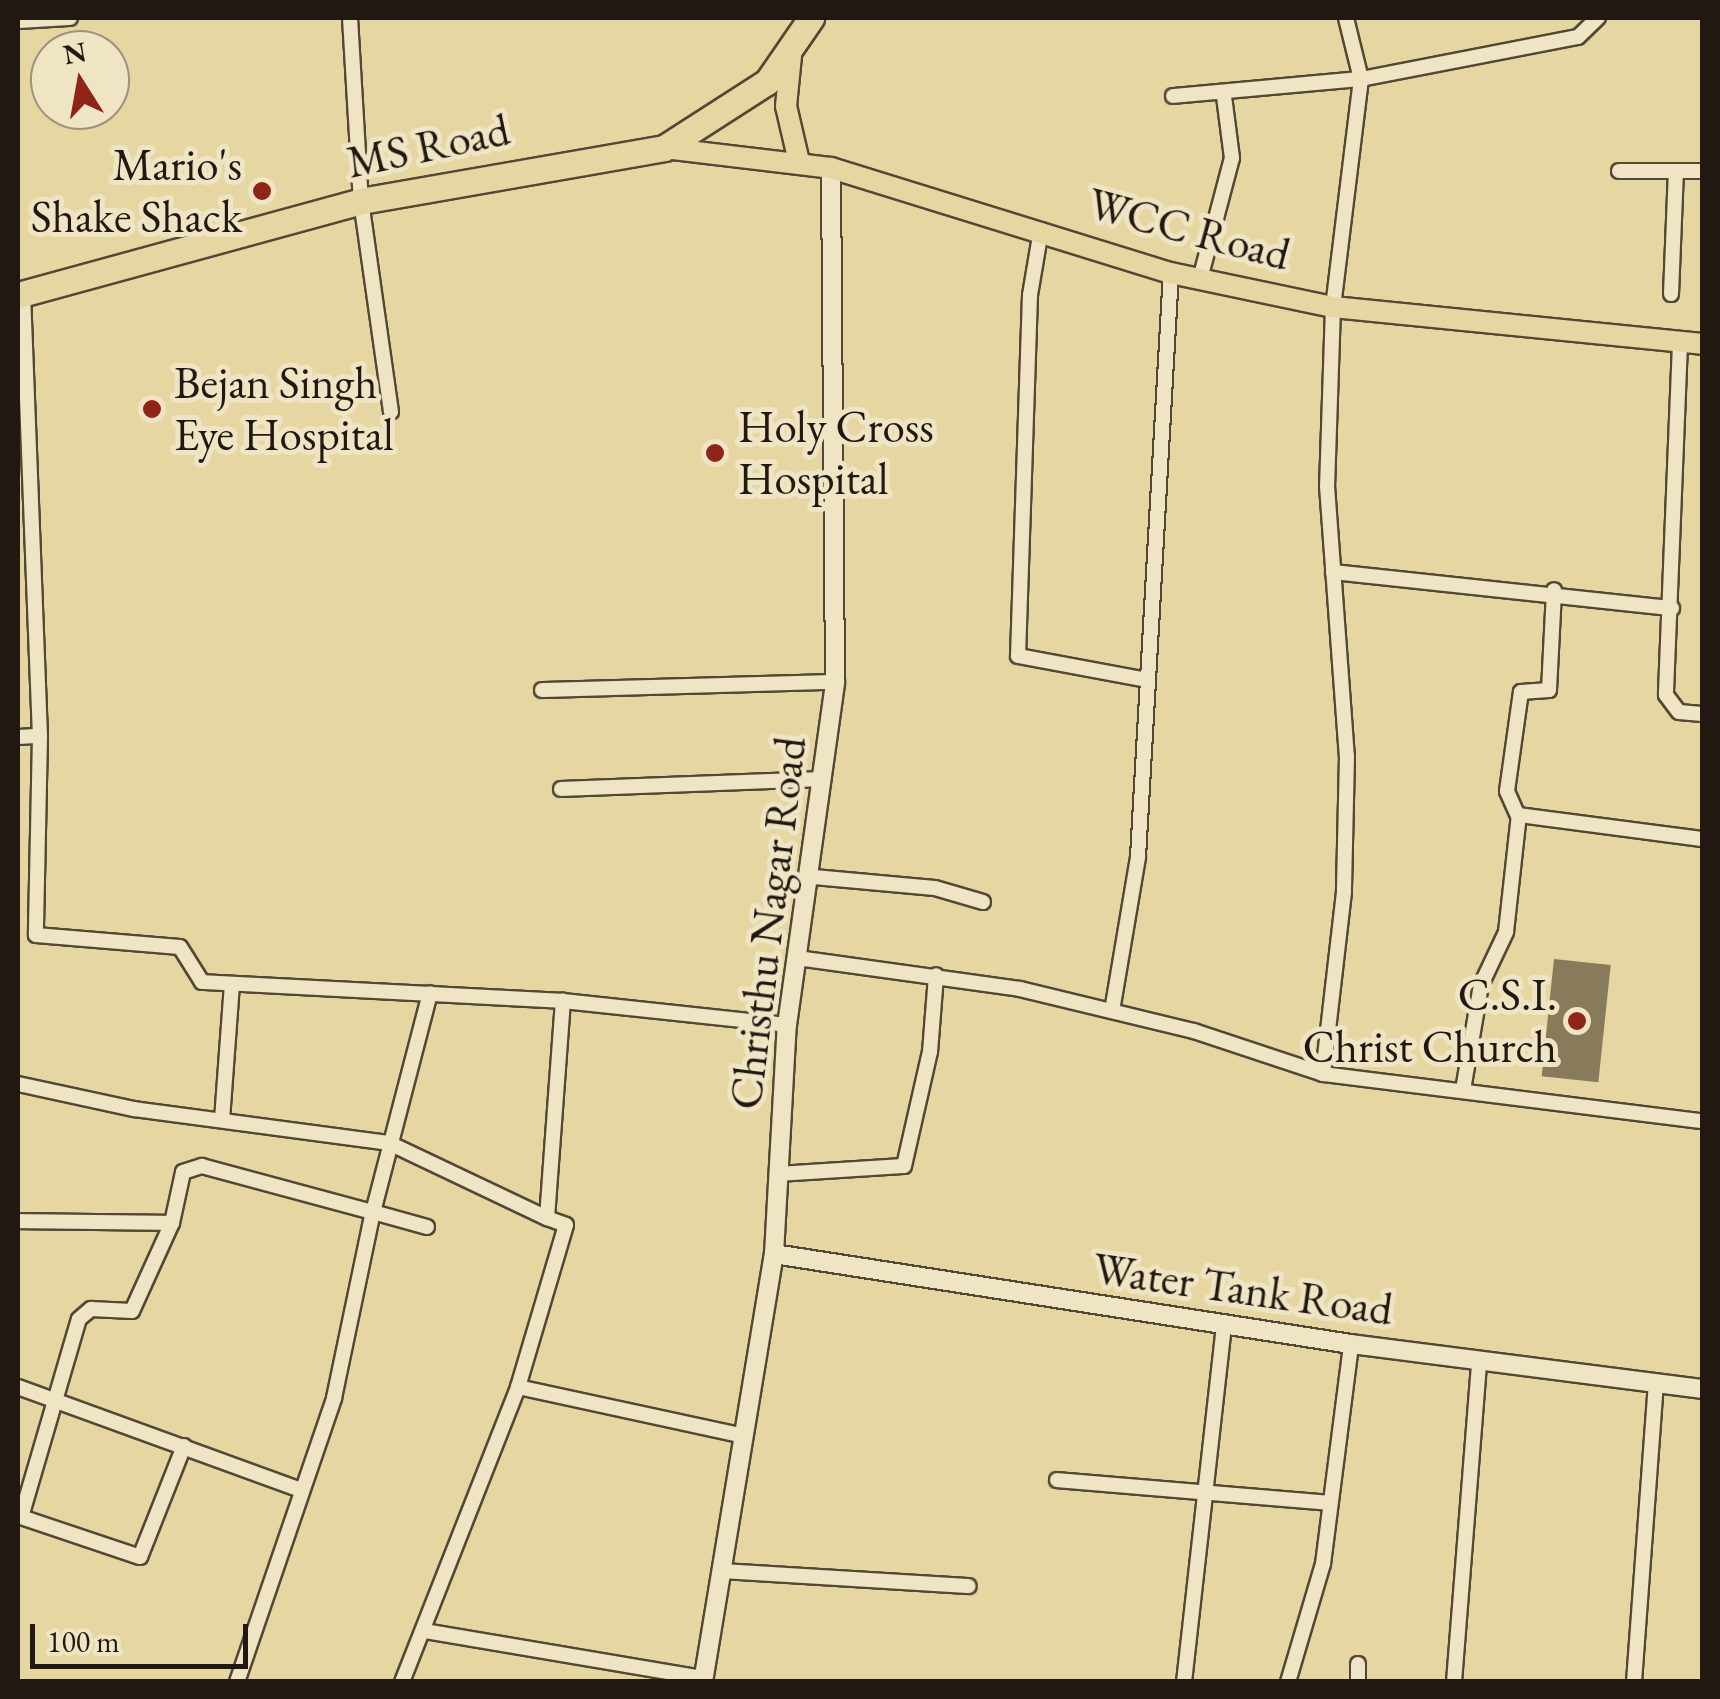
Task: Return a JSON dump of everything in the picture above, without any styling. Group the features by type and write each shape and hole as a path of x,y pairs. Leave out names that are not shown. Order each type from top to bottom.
{"highway":[{"name":"MS Road","path":"20,294 361,201 664,148 768,82 790,56 811,18"}],"main road":[{"path":"790,56 786,106 799,162"},
{"name":"WCC Road","path":"664,148 831,168 1171,273 1333,307 1702,344"}],"street":[{"path":"18,21 70,18"},
{"path":"350,18 361,201 391,412"},
{"path":"1323,1074 1344,892 1347,756 1333,572 1333,307 1361,79 1346,18"},
{"path":"1173,96 1224,96 1361,79 1578,37 1598,18"},
{"path":"1200,279 1232,158 1224,96"},
{"name":"Christhu Nagar Road","path":"704,1680 774,1254 787,1024 814,877 835,682 831,168"},
{"path":"1619,171 1702,170"},
{"path":"1671,294 1676,171"},
{"path":"1041,230 1030,294 1018,656 1148,680"},
{"path":"1112,1011 1138,856 1171,273"},
{"path":"20,294 21,435 40,736 36,935 180,947 197,979 232,984 563,1001 787,1024"},
{"path":"1680,343 1668,704 1702,714"},
{"path":"1333,572 1554,590 1672,608"},
{"path":"1463,1090 1481,985 1506,932 1518,816 1508,791 1521,692 1549,690 1554,590"},
{"path":"542,690 728,691 835,682"},
{"path":"18,737 40,736"},
{"path":"561,789 823,779"},
{"path":"1518,816 1702,839"},
{"path":"814,877 935,888 983,902"},
{"path":"797,958 936,975 1112,1011 1323,1074 1702,1121"},
{"path":"777,1174 892,1173 904,1166 930,1052 936,975"},
{"path":"222,1120 232,984"},
{"path":"237,1682 334,1398 389,1143 430,993"},
{"path":"546,1218 563,1001"},
{"path":"18,1084 222,1120 389,1143 566,1225 518,1387 402,1682"},
{"path":"184,1446 147,1550 126,1558 21,1517 79,1319 91,1310 132,1310 172,1223 183,1172 194,1166 427,1228"},
{"path":"18,1221 172,1223"},
{"name":"Water Tank Road","path":"774,1254 1351,1344 1702,1389"},
{"path":"1184,1682 1224,1325"},
{"path":"1288,1682 1322,1564 1351,1344"},
{"path":"1454,1682 1479,1361"},
{"path":"1634,1682 1656,1382"},
{"path":"18,1387 301,1490"},
{"path":"518,1387 744,1436"},
{"path":"1058,1480 1204,1497 1330,1503"},
{"path":"722,1571 969,1586"},
{"path":"425,1631 704,1680"},
{"path":"1358,1664 1358,1682"}],"building":[{"name":"C.S.I. Christ Church","path":"1554,959 1611,965 1598,1082 1542,1076"}],"place":[{"name":"Mario's Shake Shack","path":"262,191"},
{"name":"Bejan Singh Eye Hospital","path":"152,409"},
{"name":"Holy Cross Hospital","path":"715,453"},
{"name":"C.S.I. Christ Church","path":"1577,1021"}]}
